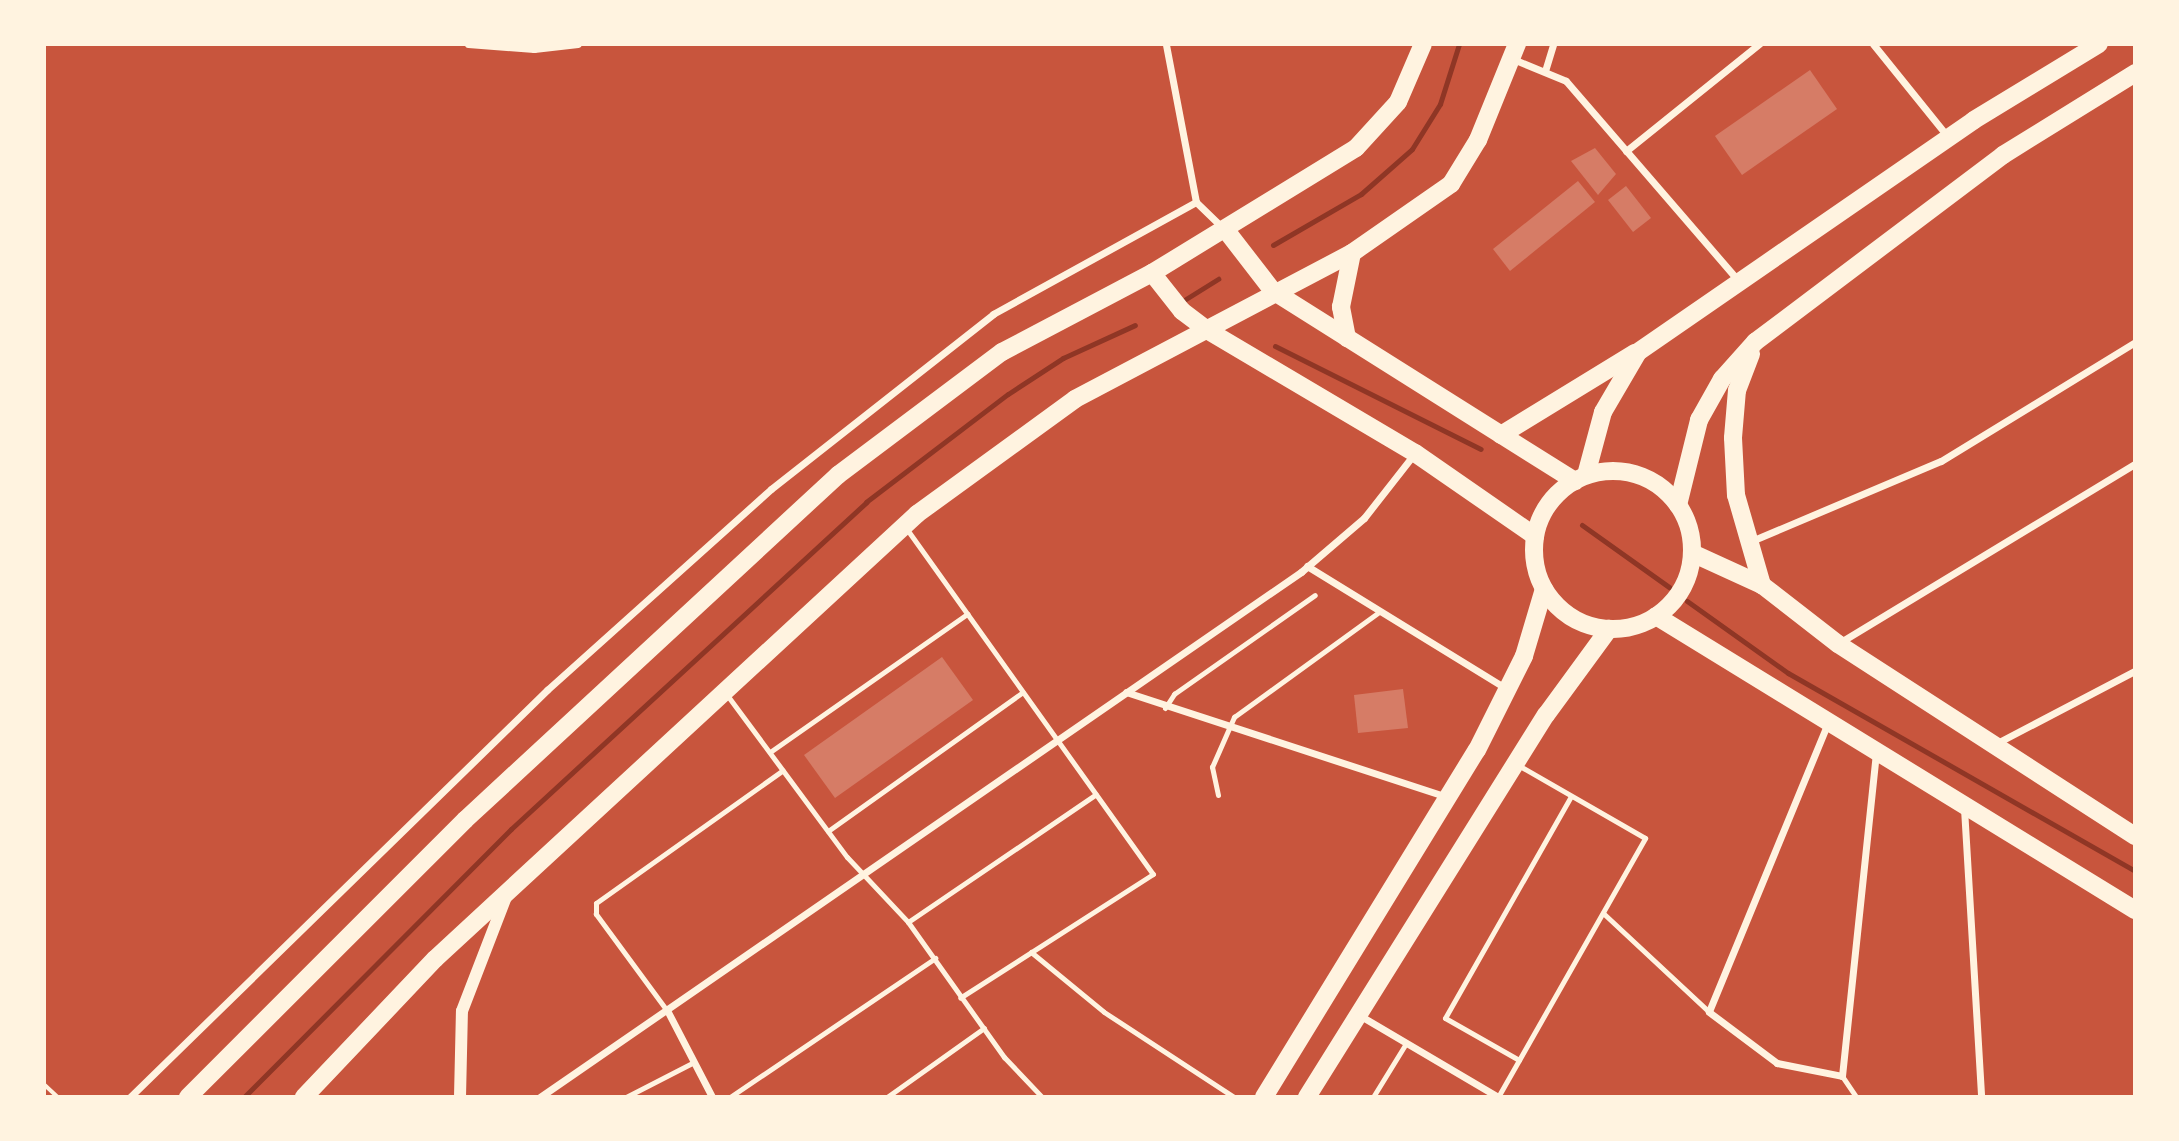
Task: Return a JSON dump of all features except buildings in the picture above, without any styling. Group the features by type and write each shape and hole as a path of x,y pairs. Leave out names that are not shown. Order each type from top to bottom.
{"main road":[{"path":"187,1097 475,810 807,501 1002,352 1152,273 1372,135 1403,92 1423,44"},
{"path":"1501,435 1639,352 1949,138 2099,44"},
{"path":"304,1097 509,891 723,690 904,526 1075,399 1207,330 1273,291 1352,253 1451,184 1515,51"},
{"path":"1639,352 1603,412 1580,478 1545,510 1535,536 1544,589 1561,610 1609,629 1657,616 1687,577 1692,553 1678,505 1699,420 1722,379 1755,342 2003,155 2135,73"},
{"path":"1225,229 1273,291 1501,435 1580,478 1639,475 1678,505"},
{"path":"1347,338 1342,307 1352,253"},
{"path":"1152,273 1182,311 1207,330 1415,453 1535,536"},
{"path":"1755,342 1737,390 1733,438 1747,542 1762,586"},
{"path":"1692,553 1762,586 1838,644 2135,836"},
{"path":"1264,1097 1448,797 1508,689 1544,589"},
{"path":"1657,616 1827,725 2135,910"},
{"path":"1307,1097 1515,764 1609,629"}],"street":[{"path":"468,44 534,49 578,44"},
{"path":"1166,44 1196,202 1225,229"},
{"path":"1545,71 1553,44"},
{"path":"1626,151 1759,44"},
{"path":"1873,44 1949,138"},
{"path":"1515,51 1566,82 1739,281"},
{"path":"130,1097 547,690 771,489 993,314 1196,202"},
{"path":"1747,542 1941,461 2135,342"},
{"path":"540,1097 668,1012 1307,566 1364,518 1415,453"},
{"path":"1838,644 2135,464"},
{"path":"1307,566 1508,689"},
{"path":"1994,745 2135,671"},
{"path":"1126,692 1228,730 1448,797"},
{"path":"1827,725 1709,1012 1777,1063 1842,1076 1875,754"},
{"path":"1964,806 1981,1097"},
{"path":"460,1097 462,1011 509,891"},
{"path":"668,1012 712,1097"},
{"path":"1358,1014 1405,1045 1498,1097"}],"lane":[{"path":"904,526 1153,874 960,998"},
{"path":"1165,708 1174,694 1315,595"},
{"path":"1218,795 1210,780 1234,717 1379,612"},
{"path":"770,752 967,614"},
{"path":"723,690 828,831 863,875 908,922 960,998 1042,1097"},
{"path":"828,831 1023,692"},
{"path":"1498,1097 1645,838 1515,764"},
{"path":"668,1012 596,914 596,903 783,770"},
{"path":"908,922 1096,794"},
{"path":"1519,1060 1445,1018 1571,796"},
{"path":"1603,913 1709,1012"},
{"path":"1031,952 1104,1012 1234,1097"},
{"path":"730,1097 935,958"},
{"path":"887,1097 984,1028"},
{"path":"1373,1097 1405,1045"},
{"path":"626,1097 637,1095 694,1062"},
{"path":"1842,1076 1856,1097"}],"path":[{"path":"44,1084 58,1097"}],"waterway":[{"path":"1273,245 1361,194 1412,149 1440,104 1459,44"},
{"path":"1181,302 1218,279"},
{"path":"244,1097 511,829 866,502 1008,394 1063,358 1135,325"},
{"path":"1275,346 1481,449"},
{"path":"1582,525 1669,587"},
{"path":"1687,601 1788,673 2135,871"}]}
